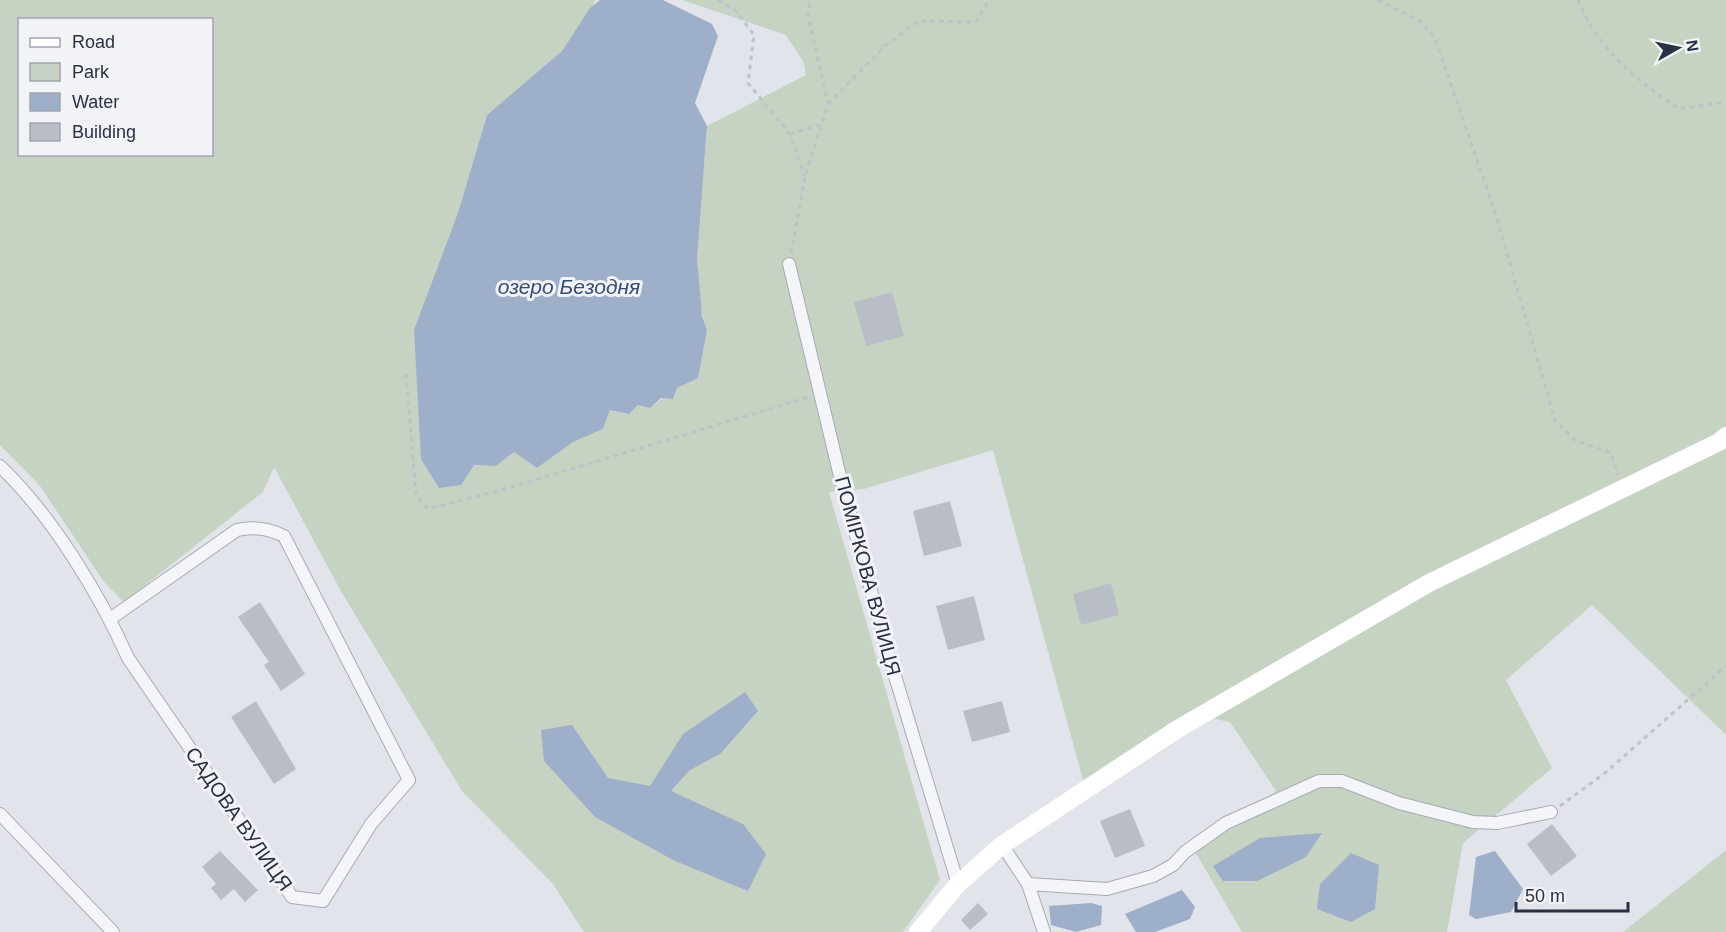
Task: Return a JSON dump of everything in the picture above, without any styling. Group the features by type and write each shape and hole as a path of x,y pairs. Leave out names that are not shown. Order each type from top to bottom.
{"street":[{"name":"ПОМІРКОВА ВУЛИЦЯ","path":"789,264 822,393 839,472 885,643 958,884"},
{"path":"918,932 958,884 1002,845 1176,730 1429,583 1719,442 1726,436"},
{"path":"0,466 28,494 110,619"},
{"name":"САДОВА ВУЛИЦЯ","path":"252,527 284,536 409,780 371,824 323,901 292,897 128,658 110,619 237,530 252,527"},
{"path":"1028,884 1107,889 1153,876 1173,866 1185,852 1226,823 1319,781 1342,781 1399,803 1473,822 1497,823 1551,812"},
{"path":"0,814 113,932"},
{"path":"1002,845 1028,884 1044,932"}],"path":[{"path":"718,0 736,11 754,35 748,83 790,135 805,177"},
{"path":"810,0 808,15 828,105"},
{"path":"789,264 805,177 828,105 886,45 918,21 976,22 989,0"},
{"path":"1378,0 1419,20 1435,39 1496,215 1555,420 1575,441 1611,453 1623,489"},
{"path":"1578,0 1590,27 1605,48 1655,93 1679,109 1726,102"},
{"path":"790,135 822,124"},
{"path":"406,374 416,495 428,509 512,487 822,393"},
{"path":"1551,812 1605,773 1726,666"}],"green space":[{"path":"0,0 596,0 562,51 487,115 458,213 474,465 496,466 514,452 537,468 573,442 603,429 610,410 629,414 638,405 650,408 676,388 707,330 697,281 697,255 707,126 806,75 804,63 786,35 682,0 1726,0 1726,735 1592,605 1506,680 1552,768 1463,843 1447,932 1242,932 1194,850 1276,791 1230,722 1200,716 1083,780 993,450 864,489 829,492 940,880 903,932 584,932 553,884 462,791 342,593 274,467 263,492 124,602 104,582 40,486 0,445"},
{"path":"1726,850 1726,932 1623,932"}],"water":[{"name":"озеро Безодня","path":"600,0 663,0 712,24 718,36 695,103 707,126 697,258 702,316 707,330 698,378 677,388 673,399 661,398 650,408 638,405 629,414 610,410 603,429 573,442 537,468 514,452 496,466 474,465 461,485 439,488 421,459 414,330 458,213 487,115 562,51 590,8"},
{"path":"745,692 758,711 720,754 690,770 671,791 743,824 766,854 748,891 673,860 595,817 544,761 541,730 572,725 608,778 650,786 683,734"},
{"path":"1322,833 1306,857 1257,881 1223,881 1213,866 1260,838"},
{"path":"1495,851 1523,889 1511,912 1476,919 1469,915 1476,857"},
{"path":"1351,853 1379,865 1375,909 1351,922 1317,909 1320,884"},
{"path":"1182,890 1195,907 1190,919 1155,932 1136,932 1125,914"},
{"path":"1091,903 1102,906 1101,925 1076,932 1051,925 1049,906"}],"building":[{"path":"892,292 904,336 866,346 854,302"},
{"path":"950,501 962,546 924,556 913,511"},
{"path":"1111,583 1119,615 1081,625 1073,594"},
{"path":"974,596 985,640 948,650 936,606"},
{"path":"260,602 305,674 281,691 264,665 269,662 238,617"},
{"path":"256,701 296,769 274,784 231,717"},
{"path":"1002,701 1010,732 972,742 963,711"},
{"path":"1130,809 1145,846 1115,858 1100,821"},
{"path":"1552,824 1577,856 1551,876 1527,844"},
{"path":"220,851 258,890 245,902 234,889 221,900 211,888 216,884 202,867"},
{"path":"978,903 988,914 970,930 961,920"}]}
